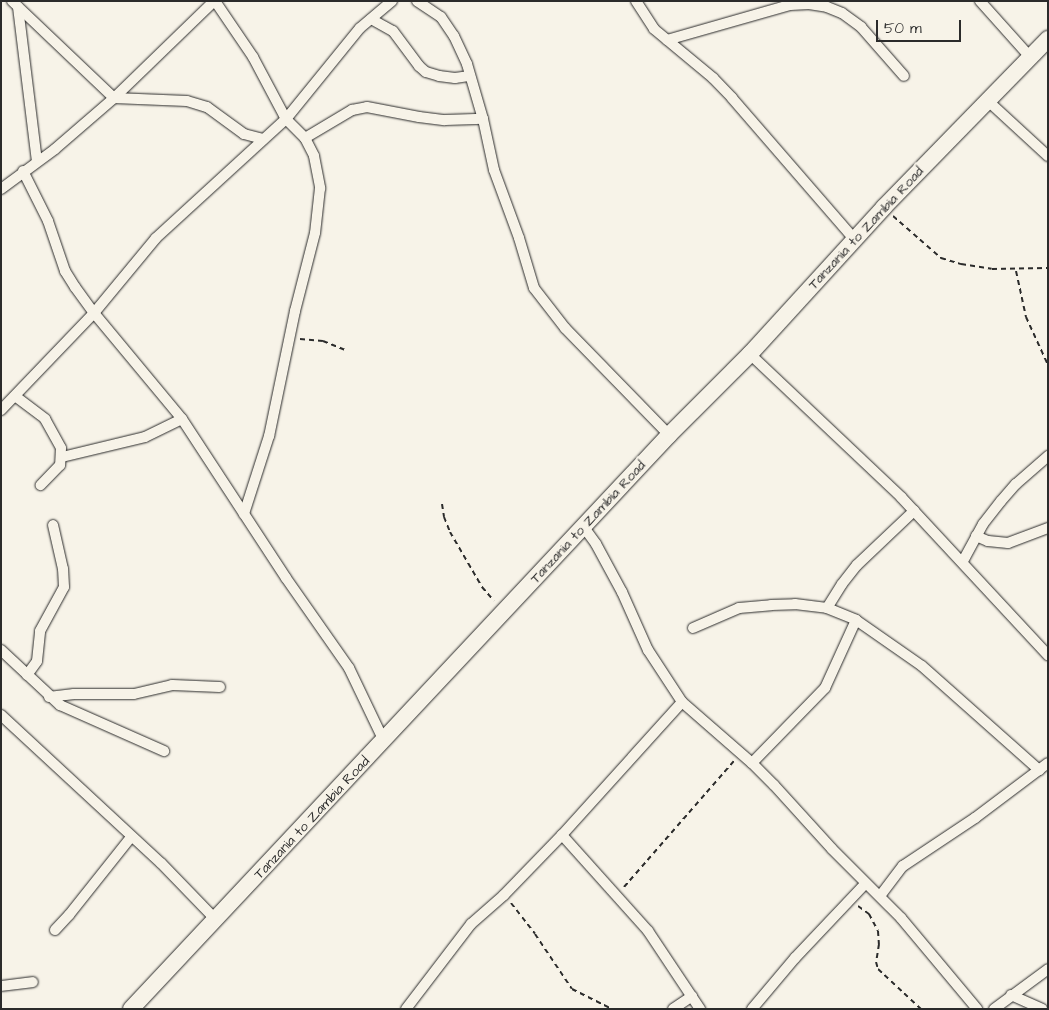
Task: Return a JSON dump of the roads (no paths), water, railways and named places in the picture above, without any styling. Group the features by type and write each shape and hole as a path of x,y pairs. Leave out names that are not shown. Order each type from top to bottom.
{"highway":[{"name":"Tanzania to Zambia Road","path":"131,1009 384,741 583,526 669,435 750,354 884,207 1048,39"}],"street":[{"path":"1,189 114,98 215,1 252,57 286,119 305,138 314,156 320,195 315,233 269,436 244,514"},
{"path":"1,410 94,313 156,238 286,119 334,59 371,19 392,1"},
{"path":"417,1 441,16 454,36 470,76 483,119 494,170 519,238 534,288 565,328 669,435"},
{"path":"636,1 654,29 713,78 854,239"},
{"path":"980,1 1030,57"},
{"path":"15,4 88,76 114,98 164,99 200,105 207,107 244,134 263,140"},
{"path":"15,4 37,161"},
{"path":"667,40 790,5 809,4 827,7 842,13 861,27 904,76"},
{"path":"371,19 394,31 419,66 426,72 456,78 470,76"},
{"path":"987,100 1048,156"},
{"path":"305,138 352,110 367,107 445,120 483,119"},
{"path":"23,171 48,222 65,271 94,313 182,419 286,578 349,668 384,741"},
{"path":"750,354 914,511 963,561 1048,655"},
{"path":"15,396 45,419 62,448 60,465 42,484"},
{"path":"62,457 144,437 182,419"},
{"path":"963,561 976,536 1011,489 1048,456"},
{"path":"827,608 857,565 914,511"},
{"path":"27,675 36,661 40,631 64,587 63,569 53,524"},
{"path":"583,526 596,544 622,592 648,650 682,702 752,763 865,884 880,896 977,1009"},
{"path":"976,536 988,541 1008,543 1048,528"},
{"path":"693,628 739,608 795,604 827,608 856,620 922,666 1039,770"},
{"path":"752,763 825,688 856,620"},
{"path":"1,650 49,697 72,712 164,751"},
{"path":"49,697 74,694 134,694 172,685 220,687"},
{"path":"406,1009 472,924 504,895 562,835 682,702"},
{"path":"1,715 189,890 216,920"},
{"path":"880,896 903,866 975,818 1048,763"},
{"path":"562,835 617,895 666,954 700,1009"},
{"path":"55,930 74,909 130,837"},
{"path":"752,1009 795,958 865,884"},
{"path":"994,1009 1048,969"},
{"path":"1,986 33,982"},
{"path":"1011,995 1042,1009"},
{"path":"673,1009 692,996"}]}
